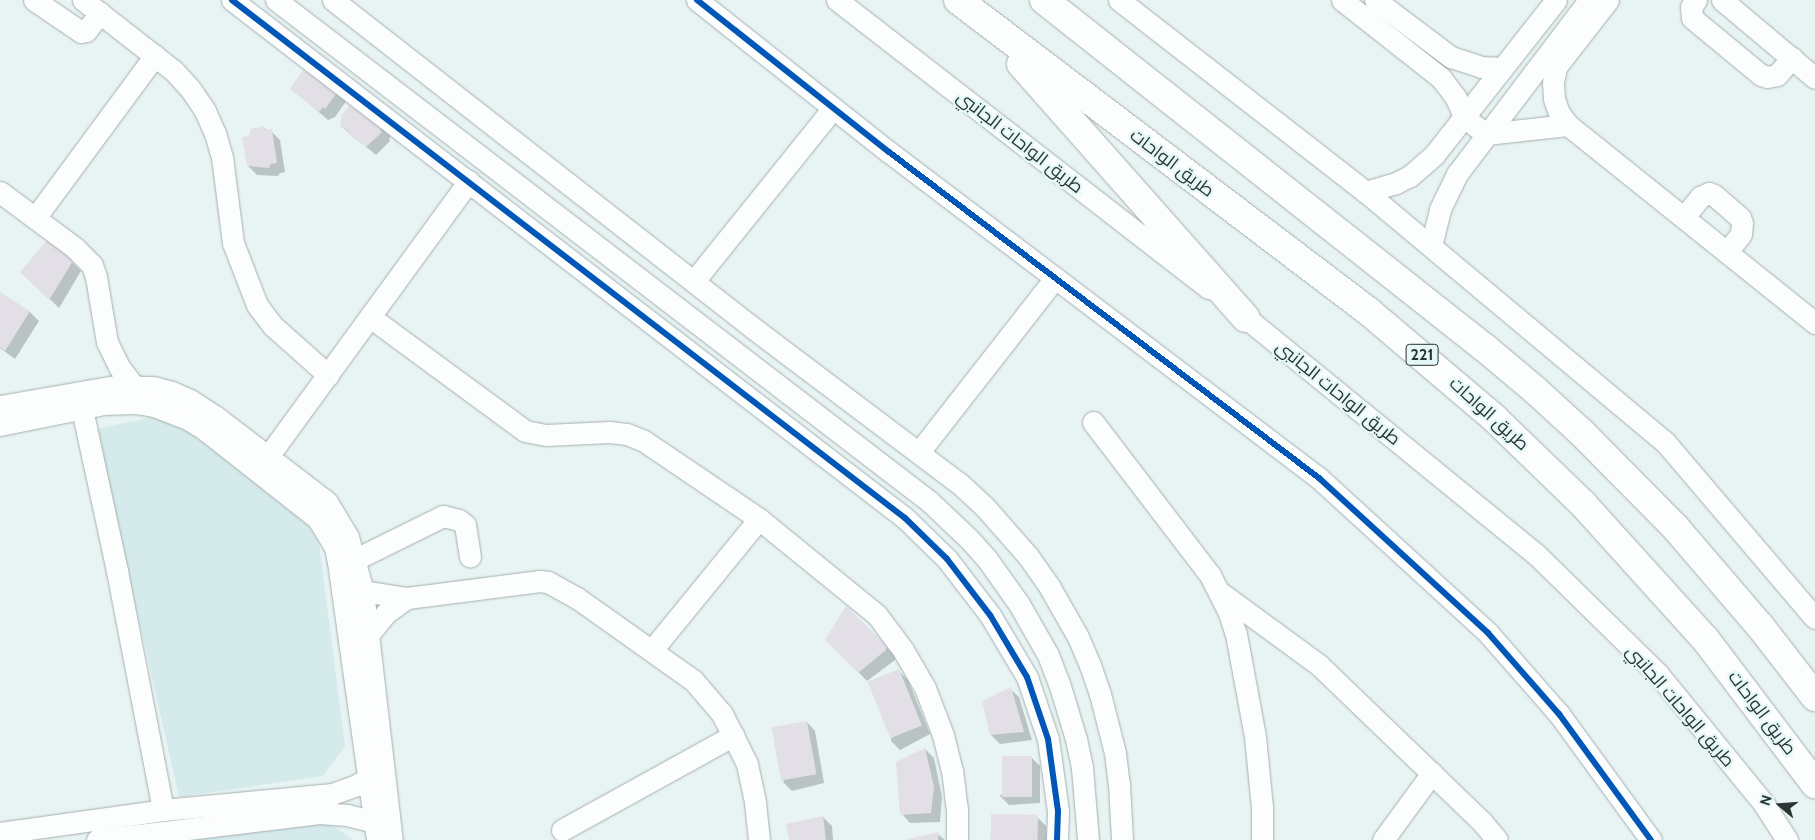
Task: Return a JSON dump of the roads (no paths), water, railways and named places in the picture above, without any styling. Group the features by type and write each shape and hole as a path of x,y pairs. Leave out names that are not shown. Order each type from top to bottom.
{"highway":[{"name":"طريق الواحات","path":"958,0 1375,317 1494,418 1583,504 1706,640 1815,784"},
{"name":"221","path":"1044,0 1485,348 1535,390 1590,441 1675,527 1760,626 1815,697"},
{"path":"980,18 1246,318"}],"street":[{"path":"34,0 76,31 81,32 86,31 100,13"},
{"path":"83,0 155,55 191,90 205,111 215,133 222,157 233,243 257,305 273,326 328,375"},
{"path":"232,0 905,518 948,558 990,615 1027,677 1048,739 1058,811 1057,840"},
{"path":"276,0 928,501 969,539 1004,581 1020,604 1048,656 1069,711 1082,768 1088,840"},
{"path":"333,0 694,281 959,483 1007,530 1034,564 1067,617 1090,665 1109,723 1120,784 1122,840"},
{"path":"697,0 833,108 1319,478 1488,633 1559,714 1651,840"},
{"name":"طريق الواحات الجانبي","path":"837,0 1246,318 1538,556 1658,674 1764,804 1788,840"},
{"path":"1119,0 1365,192 1665,442 1815,618"},
{"path":"1342,0 1442,78 1456,98 1464,117 1486,134 1568,125"},
{"path":"1375,0 1451,57 1476,66 1502,68"},
{"path":"1365,192 1388,186 1410,176 1434,155 1556,0"},
{"path":"1431,246 1440,209 1457,174 1589,0"},
{"path":"1608,0 1556,67 1553,83 1554,99 1559,114 1568,125 1815,323"},
{"path":"1696,0 1691,7 1692,18 1760,75 1767,77 1777,75 1792,58"},
{"path":"1722,0 1792,58 1813,72"},
{"path":"36,218 155,55"},
{"path":"694,281 833,108"},
{"path":"1434,155 1457,174"},
{"path":"269,455 469,181"},
{"path":"0,192 84,256 92,265 96,277 107,342 102,396"},
{"path":"1684,217 1700,198 1709,194 1714,195 1740,218 1742,223 1742,234 1727,252"},
{"path":"919,452 1055,278"},
{"path":"370,317 525,431 546,435 610,432 627,434 644,441 759,519 878,615 904,650 925,688 943,735 952,770 957,808 957,840"},
{"path":"107,342 134,394 188,419 318,519 334,547 359,635 384,831"},
{"path":"716,373 733,352"},
{"path":"0,406 102,396 172,392 190,400 269,455 327,502 346,530 356,558 363,591 359,635"},
{"path":"0,425 82,409 102,396"},
{"path":"82,409 117,571 162,810"},
{"path":"1093,422 1210,575 1220,592 1236,634 1255,737 1262,808 1262,840"},
{"path":"356,558 444,516 452,517 465,525 470,557"},
{"path":"652,650 759,519"},
{"path":"363,591 407,598 488,587 548,582 577,598 693,680 722,714 747,764 755,802 759,840"},
{"path":"1220,592 1319,665 1482,822 1497,840"},
{"path":"359,635 407,598"},
{"path":"562,830 734,735"},
{"path":"1383,840 1432,774"},
{"path":"0,833 162,810 332,794 376,776"},
{"path":"98,840 199,834 319,813 347,815 384,831"}]}
